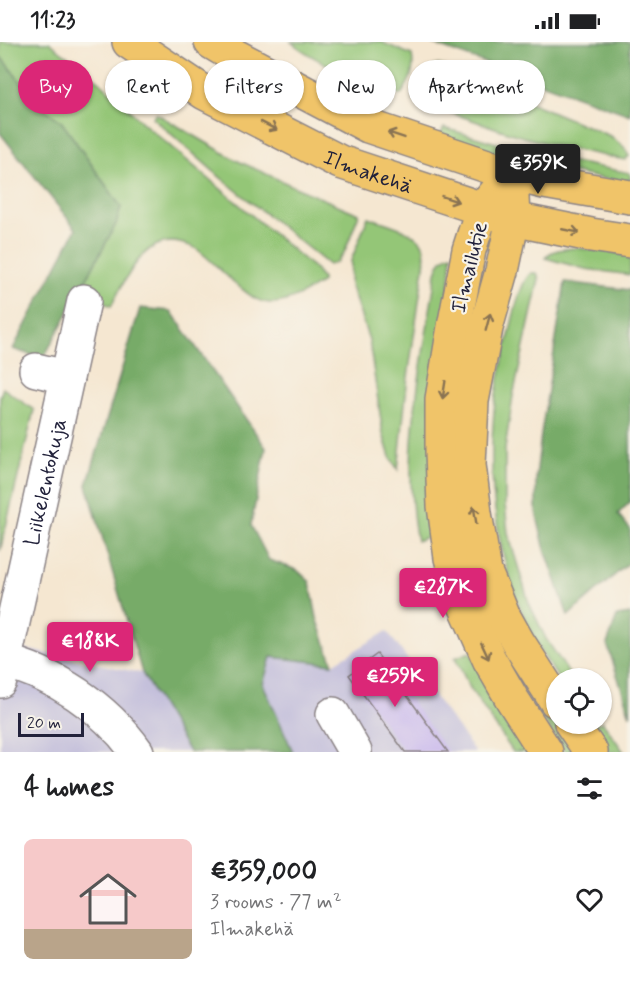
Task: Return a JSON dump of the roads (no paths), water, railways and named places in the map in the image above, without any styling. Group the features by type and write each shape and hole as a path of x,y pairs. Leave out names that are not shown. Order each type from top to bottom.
{"main road":[{"name":"Ilmakehä","path":"129,42 205,93 340,162 513,219 630,241"},
{"name":"Ilmakehä","path":"211,42 368,126 511,174 630,197"},
{"name":"Ilmailutie","path":"511,174 482,210 469,250 442,399 444,506 451,558 463,602 489,659 546,752"},
{"name":"Ilmailutie","path":"511,174 513,219 502,271 486,328 472,400 469,465 485,572 503,615 546,685"},
{"path":"579,734 591,752"}],"street":[{"name":"Liikelentokuja","path":"2,668 52,373 84,301"},
{"path":"2,668 35,672 65,687 107,718 137,752"},
{"path":"333,714 356,752"}]}
